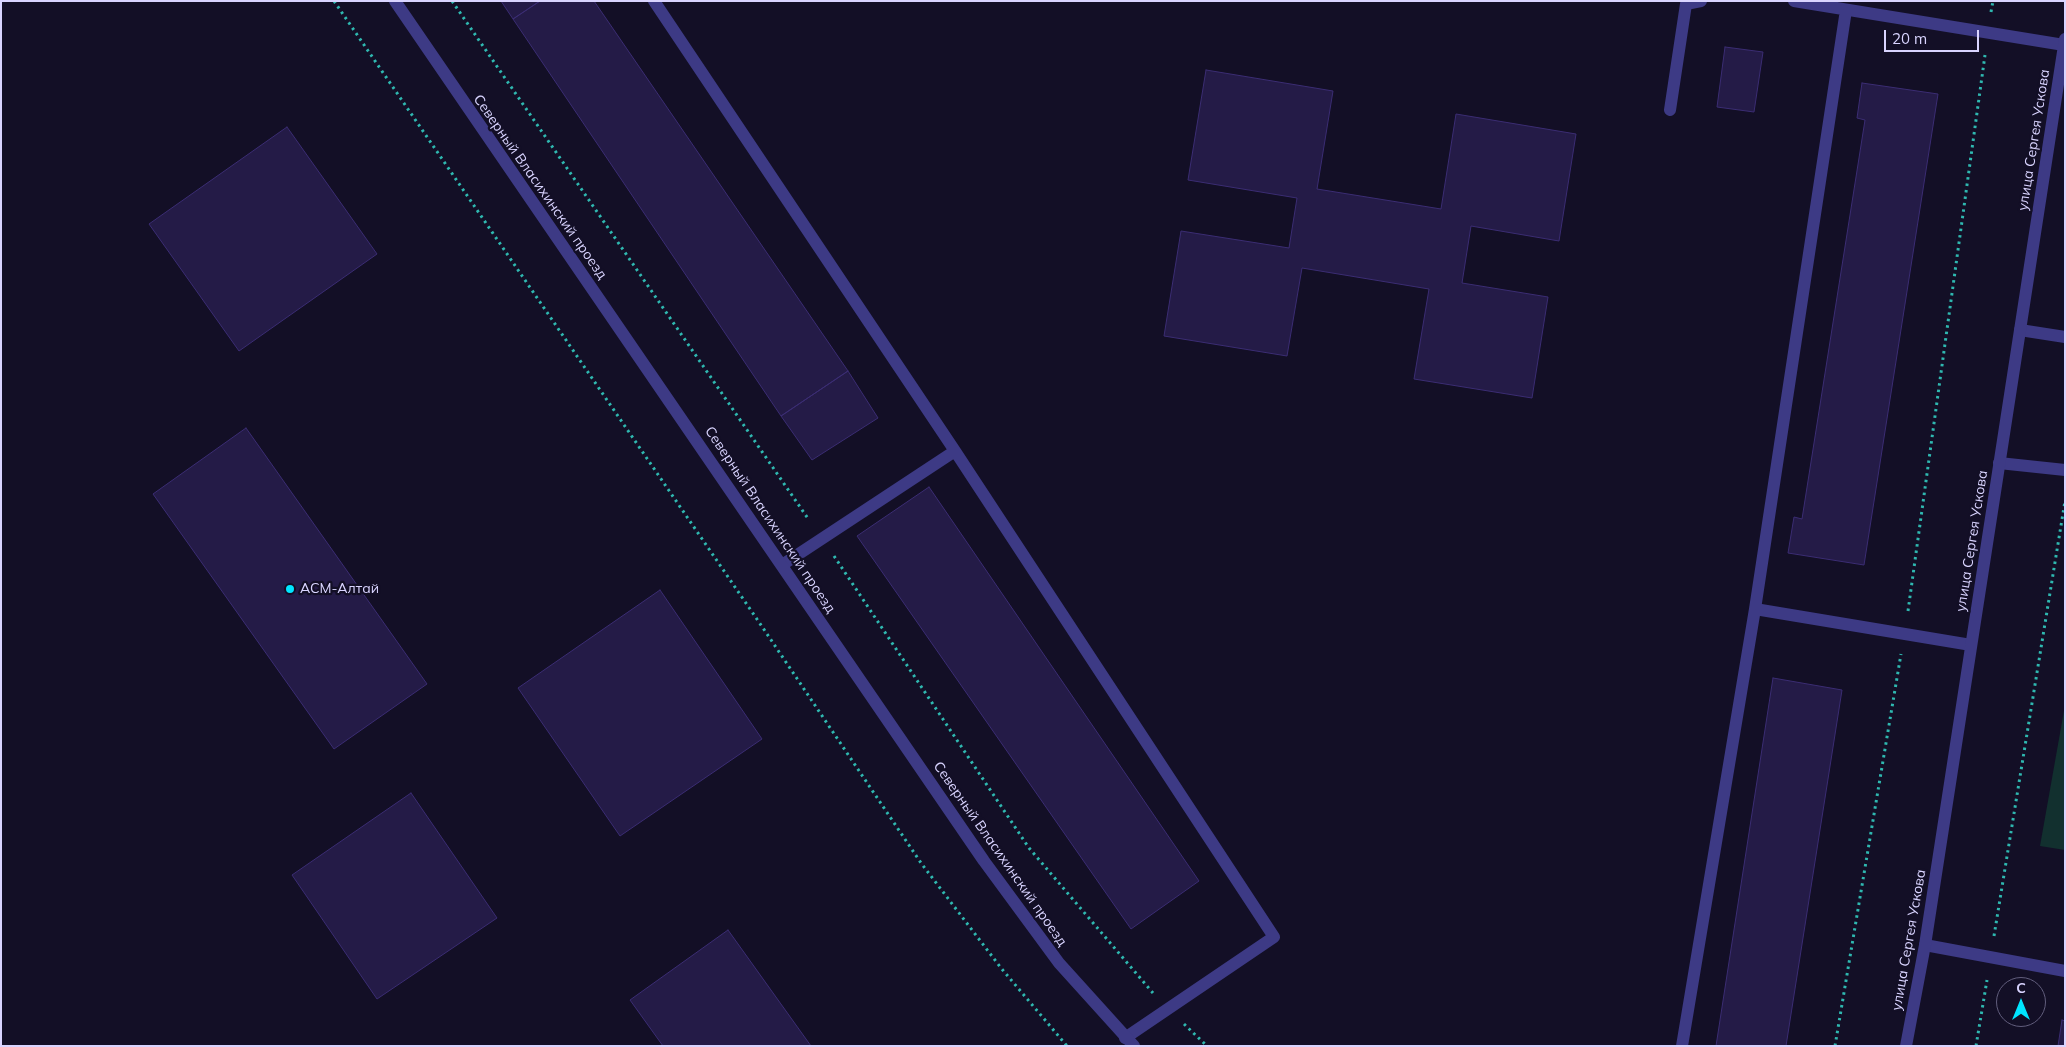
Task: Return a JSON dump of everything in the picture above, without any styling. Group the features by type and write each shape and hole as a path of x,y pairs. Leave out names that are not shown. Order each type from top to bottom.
{"street":[{"name":"Северный Власихинский проезд","path":"395,1 984,861 1059,963 1129,1042"},
{"path":"654,1 956,450 1274,937 1167,1008 1129,1042"},
{"path":"1670,110 1686,4 1701,1"},
{"path":"1794,1 1988,32 2064,42"},
{"path":"1682,1046 1755,609 1846,10"},
{"name":"улица Сергея Ускова","path":"1906,1046 1925,945 2064,42"},
{"path":"2020,330 2065,337"},
{"path":"782,565 956,450"},
{"path":"1999,463 2065,470"},
{"path":"1755,609 1971,645"},
{"path":"1925,945 2065,971"}],"path":[{"path":"334,1 652,465 921,863 1001,968 1067,1046"},
{"path":"452,1 822,538 1030,848 1167,1008 1207,1046"},
{"path":"1835,1046 1904,634 1993,1"},
{"path":"1976,1046 2065,501"}],"green space":[{"path":"2065,705 2065,850 2040,846"}],"building":[{"path":"501,1 540,1 513,19"},
{"path":"540,1 594,1 848,371 781,416 513,19"},
{"path":"1725,47 1763,52 1754,112 1717,107"},
{"path":"1206,70 1333,91 1317,189 1441,209 1456,114 1576,134 1559,241 1471,226 1462,283 1548,297 1532,398 1414,379 1429,289 1302,268 1287,356 1164,336 1181,231 1289,248 1297,198 1188,180"},
{"path":"1862,83 1938,94 1864,565 1788,553 1794,517 1802,519 1865,120 1857,118"},
{"path":"287,127 377,254 239,351 149,224"},
{"path":"848,371 878,418 812,460 781,416"},
{"name":"АСМ-Алтай","path":"246,428 427,684 334,749 153,494"},
{"path":"929,487 1199,881 1131,929 857,536"},
{"path":"660,590 762,739 620,836 518,688"},
{"path":"1773,678 1842,690 1786,1046 1716,1046"},
{"path":"411,793 497,918 377,999 292,875"},
{"path":"728,930 811,1046 663,1046 630,1000"},
{"path":"2062,1020 2065,1021 2065,1046 2058,1046"}],"place":[{"name":"АСМ-Алтай","path":"290,589"}]}
